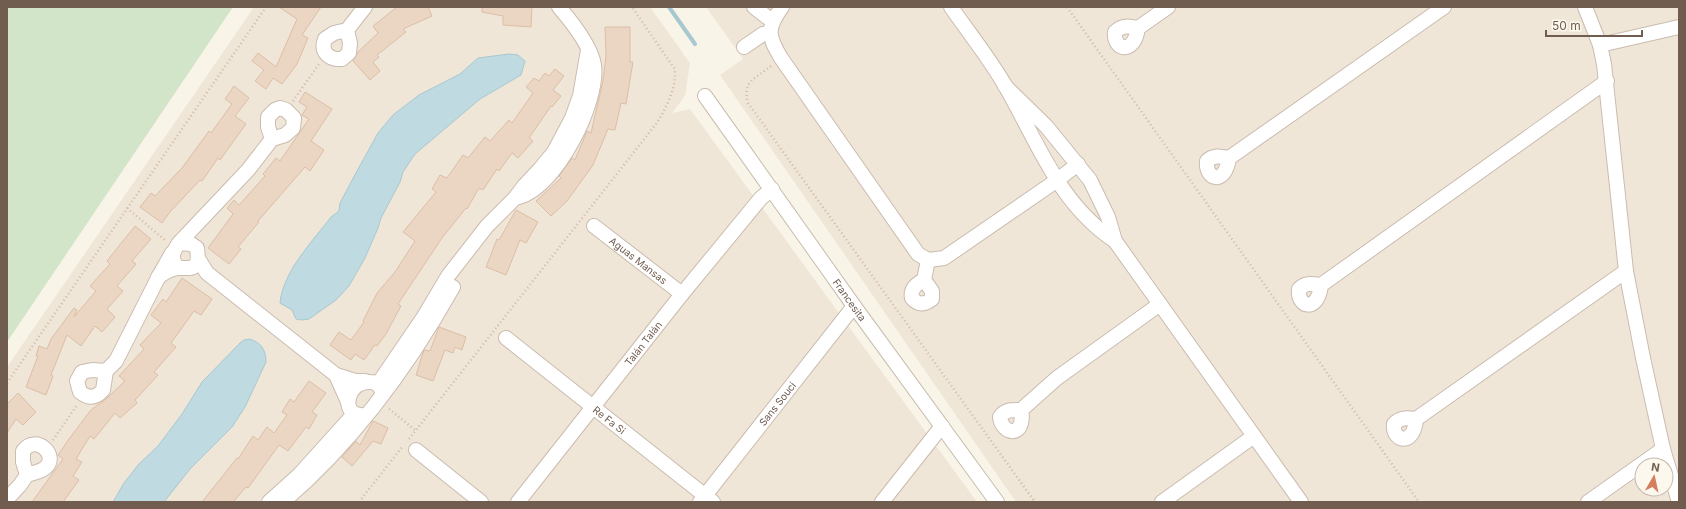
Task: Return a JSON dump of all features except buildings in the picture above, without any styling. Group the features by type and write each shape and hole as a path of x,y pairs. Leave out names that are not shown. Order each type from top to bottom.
{"street":[{"path":"347,30 351,48 346,57 336,60 326,54 324,49 325,39 334,33 347,30 365,7"},
{"path":"356,410 349,395 353,388 371,383 424,318 448,276 487,226 515,198 554,152 565,133 580,96 588,50 572,22 559,7"},
{"path":"754,7 771,27 771,40 781,58 918,254 928,260 944,258 1056,181 1078,164"},
{"path":"744,47 771,27 782,7"},
{"path":"951,7 1005,86 1056,181 1098,230 1115,241"},
{"path":"1138,28 1168,7"},
{"path":"1229,158 1444,7"},
{"path":"1585,7 1600,45 1607,81 1626,271 1642,358 1663,449 1679,502"},
{"path":"1600,45 1679,27"},
{"path":"1321,285 1607,81"},
{"path":"1005,86 1046,126 1090,180 1100,197 1115,241 1300,502"},
{"name":"Francesita","path":"705,96 854,306 997,502"},
{"path":"106,371 87,370 79,376 77,381 78,387 85,395 90,397 100,394 103,390 106,371 119,355 175,248 248,170 272,139 285,135 293,128 294,118 286,110 280,108 274,110 268,117 268,127 272,139"},
{"name":"Talán Talán","path":"518,502 682,294 761,198 772,189"},
{"path":"191,261 197,225"},
{"name":"Aguas Mansas","path":"594,226 682,294"},
{"path":"175,248 191,244 191,261"},
{"path":"175,248 172,261 191,261 207,272 336,375 355,381 371,383 382,393 381,399"},
{"path":"270,502 299,475 356,410 381,399 418,346 440,309 457,279 461,260"},
{"path":"924,280 928,260"},
{"path":"158,278 168,271 191,261"},
{"path":"1416,419 1626,271"},
{"path":"1022,410 1057,378 1160,304"},
{"name":"Sans Souci","path":"706,500 854,306"},
{"name":"Re Fa Si","path":"506,338 706,500"},
{"path":"336,375 356,410"},
{"path":"283,502 324,463 356,410"},
{"path":"882,502 942,426"},
{"path":"1162,502 1254,436"},
{"path":"7,499 20,485 27,474 39,471 48,464 50,460 46,450 36,444 26,447 22,456 27,474"},
{"path":"1588,502 1663,449"},
{"path":"416,450 481,502"}],"path":[{"path":"7,383 266,7"},
{"path":"359,502 666,110 676,74 674,68 632,7"},
{"path":"1067,7 1419,502"},
{"path":"286,110 326,54"},
{"path":"781,58 746,88 748,103 1034,502"},
{"path":"127,208 175,248"},
{"path":"46,450 85,395"},
{"path":"381,399 415,430"}],"shaded area":[{"path":"254,7 650,7 690,63 685,96 672,113 690,109 977,502 7,502 7,367"},
{"path":"706,7 1679,7 1679,502 1016,502 720,75 743,59"}],"green space":[{"path":"7,7 233,7 7,342"}],"water":[{"path":"509,54 518,55 525,61 521,75 480,99 415,154 403,172 400,182 381,218 365,258 349,286 336,300 309,319 296,319 292,310 280,303 282,291 287,279 308,246 331,217 339,211 340,203 378,133 393,115 419,95 460,74 478,58"},
{"path":"249,339 260,344 264,350 266,362 245,407 232,427 190,469 164,502 113,502 124,483 139,464 158,446 182,414 202,382 240,343"}],"waterway":[{"path":"669,7 695,44"}]}
